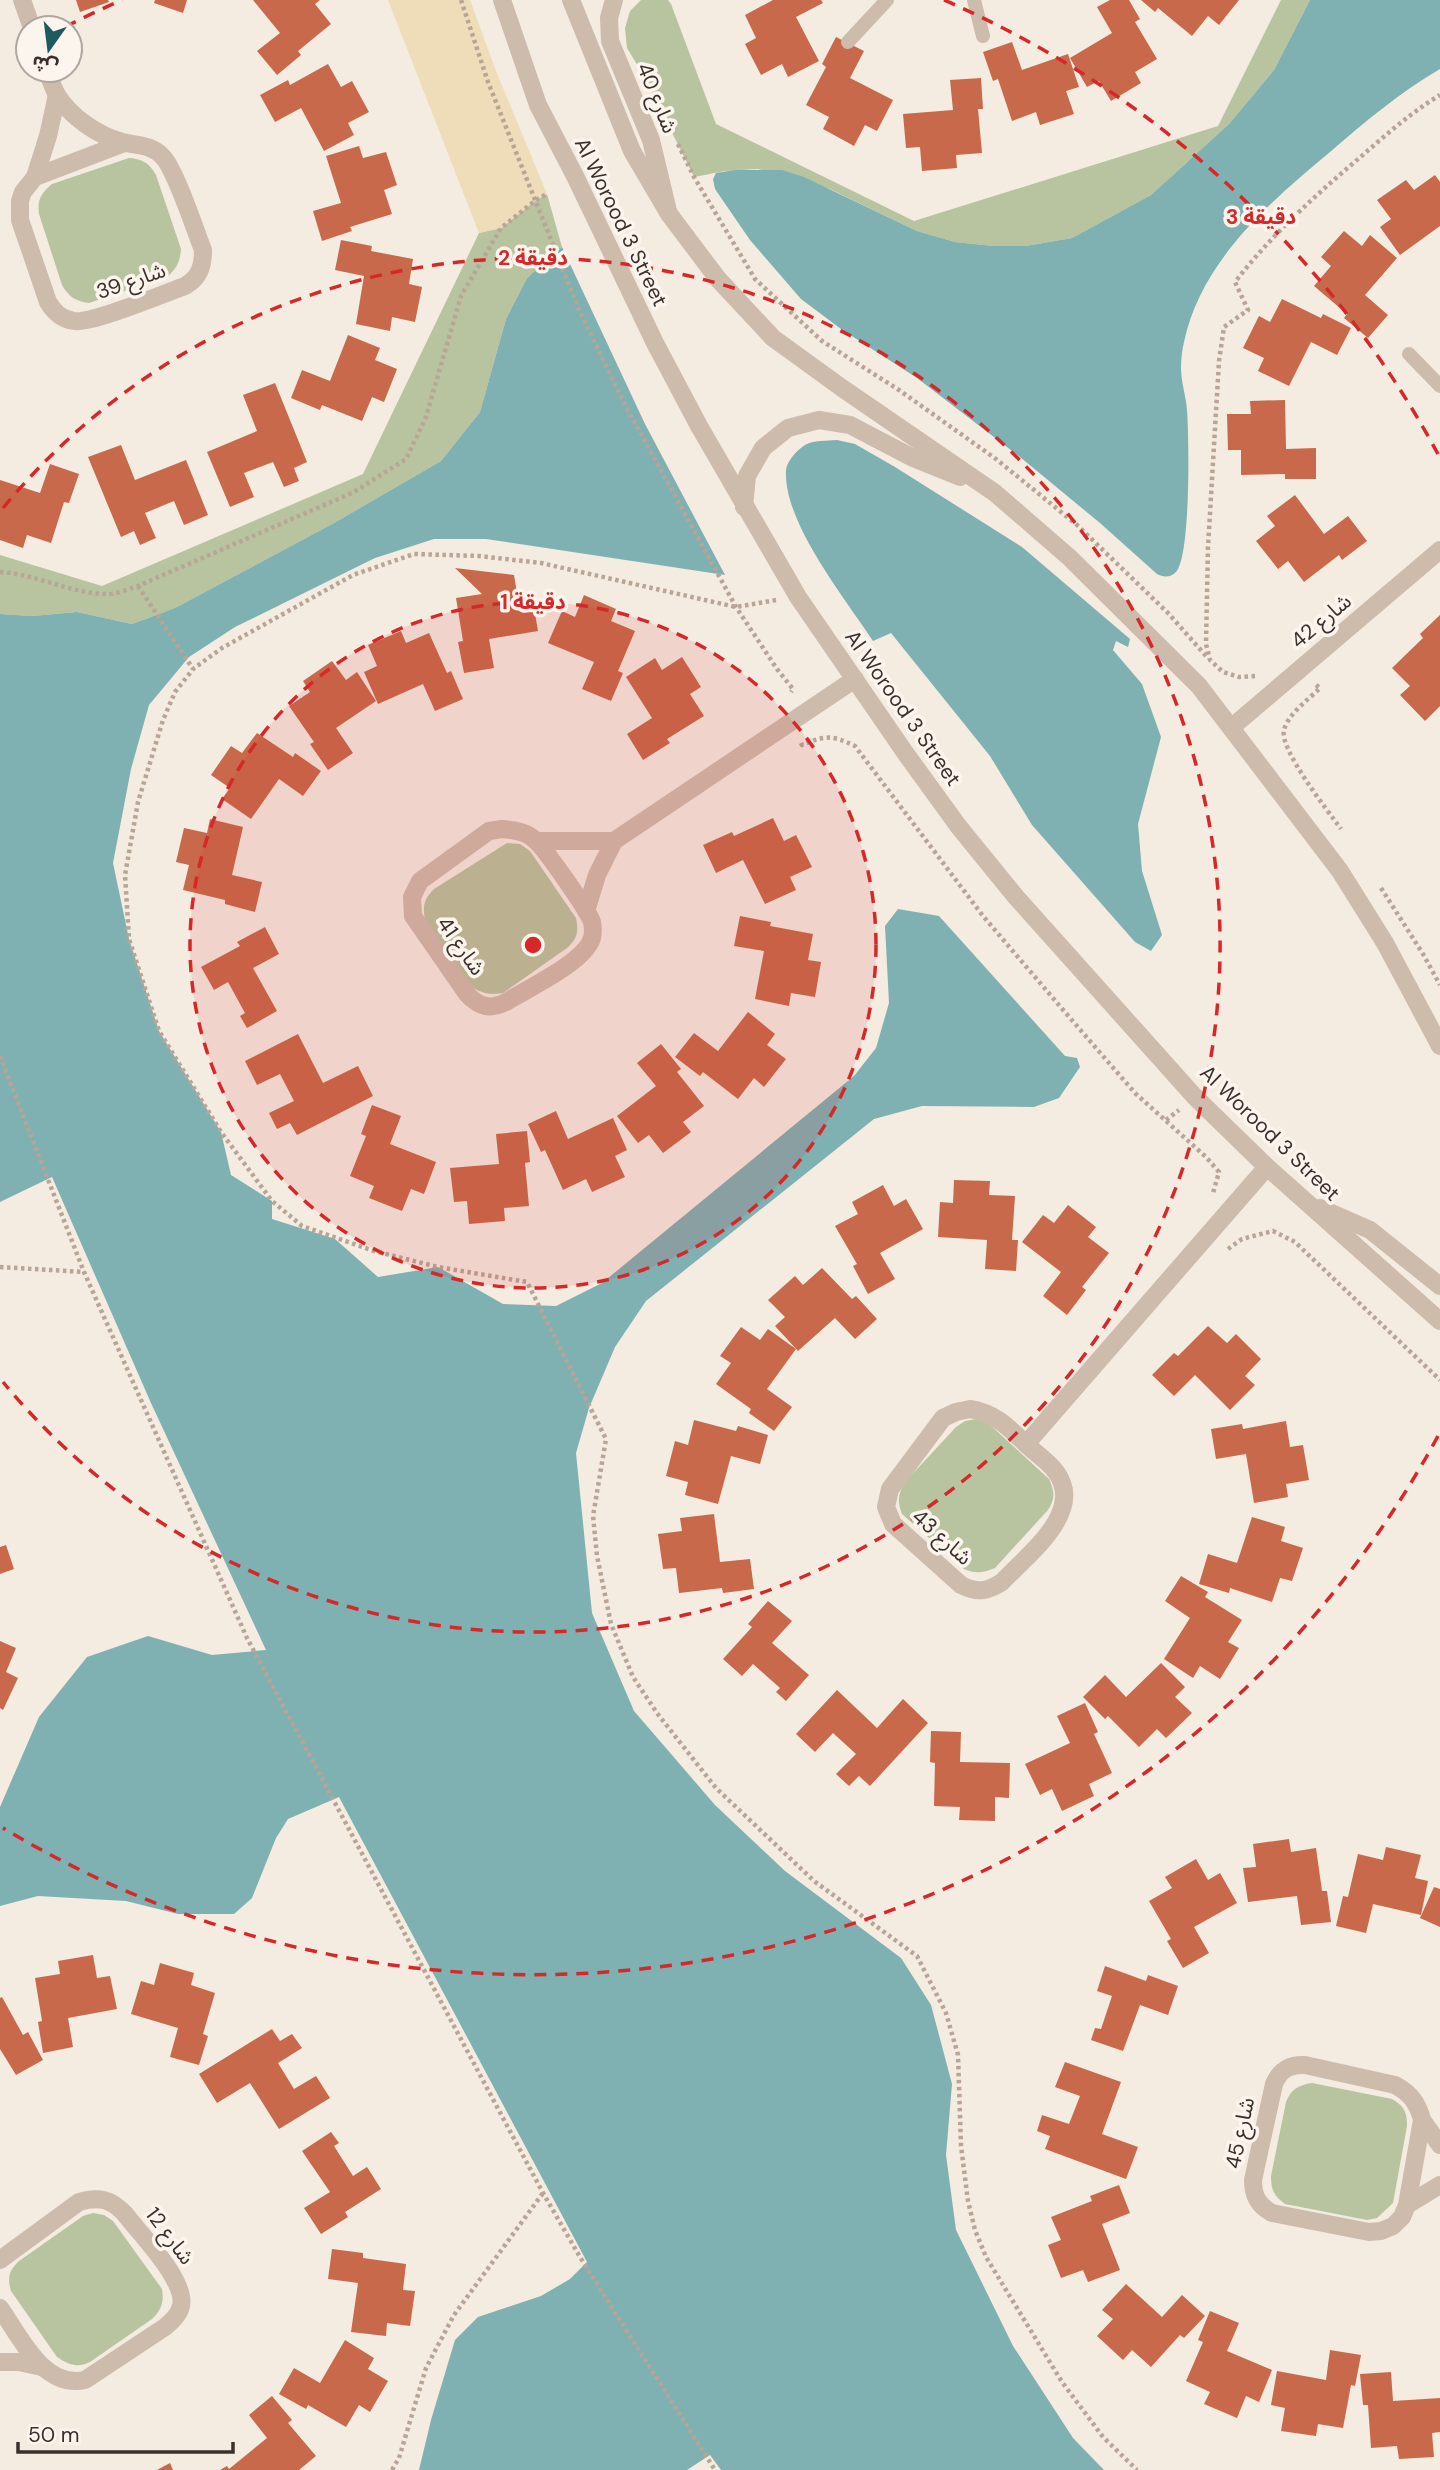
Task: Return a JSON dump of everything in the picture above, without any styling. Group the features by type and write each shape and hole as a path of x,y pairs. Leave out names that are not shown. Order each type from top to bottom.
{"street":[{"name":"Al Worood 3 Street","path":"502,0 538,105 655,343 744,507 798,597 951,817 1016,897 1195,1097 1267,1167 1440,1321"},
{"name":"Al Worood 3 Street","path":"571,0 632,151 669,215 718,279 773,338 995,493 1070,558 1199,686 1340,871 1385,943 1440,1046"},
{"name":"شارع 40","path":"614,0 609,18 610,41 651,140 669,215"},
{"name":"شارع 39","path":"53,84 57,95 85,124 124,143 144,145 162,155 169,163 203,250 203,262 194,281 85,321 63,318 54,312 48,302 20,220 20,201 23,192 35,177 57,95"},
{"path":"35,177 124,143"},
{"path":"744,507 747,476 763,448 788,428 819,420 850,425 913,458 995,493"},
{"name":"شارع 42","path":"1232,727 1440,550"},
{"name":"شارع 41","path":"586,911 597,875 614,841 855,679"},
{"name":"شارع 41","path":"516,830 537,841 586,911 593,924 592,939 584,952 572,961 496,1007 485,1007 475,1003 467,994 413,916 411,907 415,888 420,881 489,831 516,830"},
{"name":"شارع 41","path":"537,841 614,841"},
{"path":"1026,1444 1267,1167"},
{"path":"1310,1204 1370,1230 1440,1286"},
{"name":"شارع 43","path":"970,1409 990,1414 1026,1444 1056,1471 1065,1496 1063,1509 1058,1522 1002,1582 982,1591 971,1590 961,1585 893,1524 888,1516 887,1497 943,1418 956,1412 970,1409"},
{"name":"شارع 45","path":"1440,2144 1422,2120 1413,2099 1395,2085 1294,2064 1278,2076 1274,2084 1253,2190 1256,2200 1272,2213 1368,2232 1393,2226 1402,2217 1407,2205 1440,2185"},
{"path":"1407,2205 1422,2120"},
{"name":"شارع 12","path":"0,2260 79,2202 92,2198 105,2199 117,2204 175,2278 181,2291 182,2305 176,2318 165,2328 85,2380 63,2380 42,2367 19,2362 0,2362"},
{"name":"شارع 12","path":"0,2308 42,2367"}],"lane":[{"path":"848,42 887,0"},
{"path":"974,0 983,36"},
{"path":"1409,354 1440,386"}],"path":[{"path":"1210,660 1205,626 1219,361 1224,327 1248,310 1235,282 1265,245 1344,171 1419,108 1440,95"},
{"path":"677,143 694,177 755,279 822,341 899,390 974,443 1077,524 1168,613 1223,672 1239,677 1257,676"},
{"path":"0,572 15,573 107,595 138,586 354,492 406,459 426,416 461,296 500,228 547,194"},
{"path":"798,597 736,607 541,563 478,556 414,554 353,575 222,648 193,669 175,692 153,748 138,802 125,875 129,939 159,1031 220,1132 272,1201 302,1226 374,1251 438,1267 527,1282 606,1439 593,1516 597,1556 611,1624 634,1677 657,1713 716,1787 814,1881 916,1956 936,1990 958,2055 961,2146 968,2201 975,2230 986,2257 1062,2382 1103,2437 1137,2470"},
{"path":"138,586 193,669"},
{"path":"1301,668 1320,688 1290,717 1284,729 1283,741 1343,832"},
{"path":"1378,883 1440,985"},
{"path":"0,1056 84,1272 247,1638 543,2193 580,2257 715,2470"},
{"path":"0,1268 84,1272"},
{"path":"392,2470 399,2458 426,2368 454,2315 543,2193"}],"green space":[{"path":"641,0 668,0 671,4 716,124 914,221 1218,126 1281,0 1310,0 1274,70 1229,124 1151,195 1072,238 1026,246 993,246 955,242 917,231 830,189 758,169 725,171 694,177 644,76 627,48 625,28 630,11"},
{"path":"129,158 145,162 156,175 181,249 179,261 167,277 89,303 80,301 73,298 62,285 39,214 39,201 52,184"},
{"path":"547,194 562,247 527,278 506,319 480,412 441,461 334,523 175,608 132,624 77,612 32,616 0,614 0,555 102,586 363,474 479,233 501,228"},
{"path":"507,843 520,844 530,851 576,918 577,931 567,948 503,993 490,994 472,987 425,919 424,906 434,889"},
{"path":"977,1419 989,1424 1049,1479 1053,1495 1048,1510 995,1568 972,1572 964,1569 902,1514 899,1501 905,1482 956,1427 965,1421"},
{"path":"1312,2083 1392,2099 1404,2110 1407,2126 1393,2203 1377,2218 1367,2220 1285,2204 1274,2192 1271,2176 1286,2102 1296,2088"},
{"path":"93,2213 104,2215 113,2221 162,2289 162,2302 152,2319 90,2362 73,2365 57,2357 11,2291 9,2278 19,2261 83,2216"}],"sand":[{"path":"388,0 470,0 547,194 501,228 479,233"}],"water":[{"path":"1310,0 1440,0 1440,69 1383,108 1284,191 1241,235 1206,285 1193,313 1182,352 1181,373 1188,424 1187,521 1181,562 1176,572 1169,576 1157,574 1020,457 917,378 841,329 801,299 750,240 715,189 713,179 716,173 735,170 782,170 804,177 917,231 955,242 1026,246 1072,238 1151,195 1229,124 1274,70"},
{"path":"562,247 645,424 725,575 486,539 434,539 375,558 235,627 189,657 149,705 131,769 113,863 129,939 159,1031 221,1132 231,1175 272,1201 272,1219 335,1239 378,1277 438,1267 503,1304 556,1306 602,1283 854,1076 876,1048 889,1003 885,926 898,909 939,916 1065,1056 1077,1058 1080,1067 1059,1098 1034,1107 922,1106 874,1119 646,1301 615,1347 589,1408 576,1453 592,1613 634,1711 715,1805 785,1871 901,1958 931,2005 952,2084 946,2155 956,2230 1013,2346 1073,2438 1104,2470 721,2470 710,2455 687,2470 419,2470 455,2340 478,2317 541,2296 570,2279 587,2262 339,1797 288,1819 276,1838 252,1898 234,1914 178,1914 126,1901 38,1896 0,1906 0,1807 39,1717 87,1657 148,1636 212,1655 266,1650 151,1403 52,1177 0,1202 0,614 32,616 77,612 132,624 175,608 334,523 441,461 480,412 506,319 527,278"},
{"path":"837,440 855,444 895,467 1022,547 1130,639 1128,647 1116,641 1113,650 1142,684 1161,737 1138,824 1142,871 1162,935 1151,951 1135,942 1032,825 990,756 891,633 873,641 832,582 794,513 786,470 793,456 808,443"}],"building":[{"path":"76,0 108,0 109,2 80,12"},
{"path":"155,0 187,0 183,13 154,3"},
{"path":"253,0 320,0 315,4 331,24 298,51 301,55 277,75 257,51 280,33"},
{"path":"773,0 821,0 823,3 796,17 819,61 788,77 782,64 761,75 745,44 756,38 745,15"},
{"path":"1110,0 1129,0 1140,19 1135,22 1157,59 1135,72 1141,83 1111,101 1099,81 1087,87 1070,58 1112,33 1097,7"},
{"path":"1141,0 1239,0 1219,25 1208,16 1192,36 1158,8 1155,12"},
{"path":"836,37 864,51 850,78 893,100 877,131 865,125 854,146 823,129 829,117 806,105 826,67 822,64"},
{"path":"1012,42 1022,70 1068,54 1079,87 1066,91 1074,114 1040,125 1036,112 1012,121 998,79 993,81 983,52"},
{"path":"328,64 341,87 352,81 369,112 348,123 354,135 324,151 301,108 275,122 260,95 288,80 290,85"},
{"path":"981,78 983,109 978,109 982,153 956,155 957,168 922,171 920,147 906,148 903,114 953,110 950,80"},
{"path":"359,146 363,158 386,152 397,185 384,190 392,214 350,227 352,231 322,241 313,211 341,203 326,156"},
{"path":"1435,175 1440,182 1440,226 1400,255 1380,227 1391,219 1377,200 1406,180 1414,190"},
{"path":"1344,231 1362,246 1370,235 1397,258 1365,295 1388,315 1368,338 1344,318 1347,314 1314,286 1331,266 1321,257"},
{"path":"341,240 372,246 371,251 413,259 409,284 422,287 415,322 392,317 390,331 356,324 364,276 335,270"},
{"path":"1282,299 1321,318 1323,314 1351,328 1337,355 1311,342 1289,386 1258,371 1264,358 1243,348 1259,316 1270,322"},
{"path":"348,335 380,348 375,360 397,369 384,402 372,397 362,421 322,405 320,410 291,398 302,370 330,381"},
{"path":"275,383 307,462 294,468 299,481 284,487 273,462 244,473 254,497 230,507 207,452 257,431 243,395"},
{"path":"1285,400 1286,449 1316,448 1316,479 1285,479 1285,474 1241,475 1241,450 1228,450 1227,414 1251,414 1250,401"},
{"path":"121,445 135,480 186,460 208,515 184,525 174,501 145,513 156,538 140,545 134,531 121,537 88,457"},
{"path":"50,464 79,474 69,503 64,502 51,543 27,535 23,548 0,540 0,480 40,493"},
{"path":"1295,495 1324,534 1348,516 1367,541 1342,560 1339,555 1304,582 1288,561 1278,569 1256,541 1275,526 1267,516"},
{"path":"455,568 514,575 518,599 532,596 538,631 489,639 494,668 464,673 458,642 463,641 456,598 482,594"},
{"path":"584,595 616,609 611,621 635,631 618,671 623,673 611,701 582,689 594,662 548,643 562,611 575,617"},
{"path":"1440,615 1440,706 1425,721 1400,695 1410,686 1392,668 1423,638 1420,634"},
{"path":"401,631 406,643 429,633 447,673 451,671 463,699 435,711 423,684 378,704 364,672 377,666 368,645"},
{"path":"682,657 701,687 690,694 704,716 667,739 670,743 643,760 627,734 652,718 626,677 655,658 662,670"},
{"path":"332,661 346,680 357,672 376,701 336,728 353,753 328,770 310,744 314,742 289,706 310,692 303,681"},
{"path":"257,733 293,757 295,753 321,771 303,796 279,779 251,819 222,799 230,788 211,775 231,746 242,753"},
{"path":"773,818 784,841 796,835 812,867 790,877 796,890 765,904 743,860 716,873 703,845 732,832 734,836"},
{"path":"210,819 243,827 232,875 262,882 255,912 225,904 225,900 183,890 189,865 176,862 184,828 207,833"},
{"path":"740,916 771,922 770,926 813,934 808,960 821,962 815,997 791,993 789,1006 755,999 764,951 734,946"},
{"path":"265,927 279,954 253,968 277,1011 247,1028 240,1016 245,1013 228,982 214,990 201,967 240,946 237,942"},
{"path":"748,1012 775,1034 767,1045 786,1059 764,1087 754,1078 738,1099 703,1072 700,1076 675,1057 694,1033 718,1051"},
{"path":"298,1034 323,1083 358,1066 373,1096 297,1135 290,1123 277,1129 269,1113 294,1101 280,1074 257,1085 245,1061"},
{"path":"661,1044 681,1069 677,1072 704,1106 683,1122 691,1132 663,1153 649,1135 638,1143 617,1116 656,1086 637,1063"},
{"path":"372,1105 401,1116 390,1144 436,1162 424,1194 411,1189 402,1211 369,1198 374,1186 350,1176 366,1136 361,1134"},
{"path":"556,1111 568,1139 613,1118 627,1150 615,1156 625,1177 592,1192 586,1179 563,1190 545,1150 541,1152 528,1124"},
{"path":"527,1131 530,1162 525,1163 529,1206 504,1208 505,1221 469,1224 467,1201 454,1202 450,1168 499,1164 496,1134"},
{"path":"954,1180 990,1181 989,1195 1015,1196 1012,1240 1018,1240 1016,1271 985,1269 987,1240 938,1237 940,1202 953,1203"},
{"path":"883,1185 894,1206 906,1199 923,1229 880,1253 895,1279 868,1294 853,1266 857,1264 835,1226 858,1214 852,1202"},
{"path":"1068,1205 1096,1227 1088,1237 1109,1253 1082,1287 1086,1290 1067,1315 1043,1296 1061,1272 1022,1242 1043,1215 1054,1223"},
{"path":"822,1268 852,1299 856,1296 877,1319 855,1339 835,1318 798,1351 775,1326 785,1317 768,1300 795,1276 803,1285"},
{"path":"1208,1326 1227,1343 1236,1334 1261,1359 1245,1376 1255,1385 1230,1410 1195,1375 1174,1396 1152,1375 1174,1353 1178,1356"},
{"path":"741,1327 760,1340 768,1329 796,1349 767,1389 792,1407 774,1431 749,1413 751,1409 716,1384 731,1363 720,1356"},
{"path":"694,1420 736,1431 738,1426 768,1435 760,1464 731,1456 718,1504 685,1495 688,1482 666,1476 675,1441 688,1445"},
{"path":"1286,1421 1290,1447 1303,1445 1309,1480 1286,1484 1288,1497 1254,1503 1246,1454 1216,1459 1211,1429 1242,1424 1243,1429"},
{"path":"714,1514 720,1562 750,1559 754,1589 723,1593 722,1588 679,1593 676,1568 663,1569 658,1534 682,1531 680,1518"},
{"path":"1252,1517 1285,1527 1281,1541 1303,1548 1292,1581 1280,1578 1272,1602 1230,1588 1229,1593 1199,1584 1208,1554 1237,1563"},
{"path":"6,1545 14,1569 0,1574 0,1547"},
{"path":"1181,1576 1208,1592 1205,1597 1242,1620 1228,1642 1239,1648 1220,1679 1200,1666 1193,1678 1164,1659 1190,1618 1165,1601"},
{"path":"768,1601 792,1621 772,1643 809,1675 786,1701 776,1692 780,1688 753,1664 742,1676 723,1659 752,1627 748,1624"},
{"path":"0,1641 16,1648 6,1672 18,1678 3,1710 0,1708"},
{"path":"1161,1663 1185,1687 1175,1697 1192,1713 1166,1738 1157,1729 1139,1747 1108,1716 1105,1719 1083,1697 1105,1675 1126,1697"},
{"path":"837,1690 877,1728 903,1699 928,1723 870,1786 859,1776 849,1786 836,1774 856,1754 833,1733 815,1752 796,1734"},
{"path":"1085,1703 1098,1732 1094,1734 1112,1773 1089,1784 1094,1796 1062,1811 1052,1789 1040,1795 1025,1764 1070,1743 1057,1716"},
{"path":"931,1731 961,1732 960,1762 1010,1763 1009,1798 995,1797 995,1821 959,1820 960,1807 934,1806 935,1763 930,1762"},
{"path":"1289,1839 1291,1852 1316,1848 1322,1891 1327,1891 1331,1922 1301,1925 1297,1896 1248,1902 1243,1868 1256,1867 1253,1844"},
{"path":"1386,1847 1421,1855 1415,1878 1428,1881 1421,1915 1373,1904 1366,1933 1336,1926 1343,1896 1348,1897 1358,1854 1383,1860"},
{"path":"1196,1859 1208,1880 1220,1873 1237,1903 1194,1927 1209,1953 1183,1968 1167,1941 1171,1939 1149,1901 1172,1888 1165,1877"},
{"path":"1434,1887 1440,1889 1440,1927 1420,1918"},
{"path":"93,1955 97,1978 110,1976 117,2009 68,2018 73,2047 43,2053 38,2022 42,2021 35,1978 60,1974 58,1961"},
{"path":"160,1963 194,1973 191,1985 215,1993 203,2034 208,2036 199,2065 170,2057 178,2028 131,2014 141,1981 154,1985"},
{"path":"1105,1966 1146,1981 1148,1975 1178,1986 1168,2015 1140,2005 1123,2051 1091,2040 1095,2028 1101,2029 1112,1996 1097,1991"},
{"path":"2,1997 23,2035 28,2032 43,2060 16,2075 0,2049"},
{"path":"272,2029 280,2041 292,2034 302,2048 278,2063 294,2089 316,2076 330,2098 279,2129 250,2083 217,2103 199,2074"},
{"path":"1065,2062 1121,2082 1102,2134 1138,2147 1126,2179 1045,2149 1050,2136 1037,2131 1042,2115 1069,2124 1080,2096 1055,2087"},
{"path":"331,2132 339,2143 334,2146 353,2176 367,2167 381,2189 345,2212 348,2217 321,2234 304,2208 330,2192 302,2151"},
{"path":"1119,2185 1130,2213 1102,2224 1120,2270 1088,2282 1083,2270 1061,2278 1048,2245 1061,2240 1051,2217 1092,2201 1090,2196"},
{"path":"332,2249 363,2253 363,2258 406,2264 403,2290 415,2291 410,2326 387,2323 386,2336 351,2332 358,2283 328,2279"},
{"path":"1126,2284 1162,2317 1182,2295 1205,2316 1184,2338 1180,2335 1151,2367 1132,2350 1123,2360 1097,2336 1113,2319 1102,2310"},
{"path":"1210,2311 1239,2323 1227,2351 1272,2370 1259,2402 1246,2396 1237,2418 1204,2404 1210,2392 1186,2381 1203,2342 1198,2340"},
{"path":"345,2340 374,2358 368,2369 388,2381 370,2412 359,2405 346,2427 308,2405 306,2409 279,2394 294,2368 320,2383"},
{"path":"1330,2350 1361,2355 1355,2386 1351,2385 1343,2428 1318,2424 1316,2436 1281,2431 1285,2408 1271,2405 1277,2371 1326,2380"},
{"path":"1391,2372 1393,2401 1440,2398 1440,2432 1432,2433 1434,2457 1399,2459 1397,2446 1371,2448 1368,2405 1363,2405 1360,2374"},
{"path":"272,2396 292,2420 288,2423 316,2456 299,2470 220,2470 227,2466 229,2469 267,2438 249,2415"},
{"path":"170,2463 173,2470 157,2470"}]}
